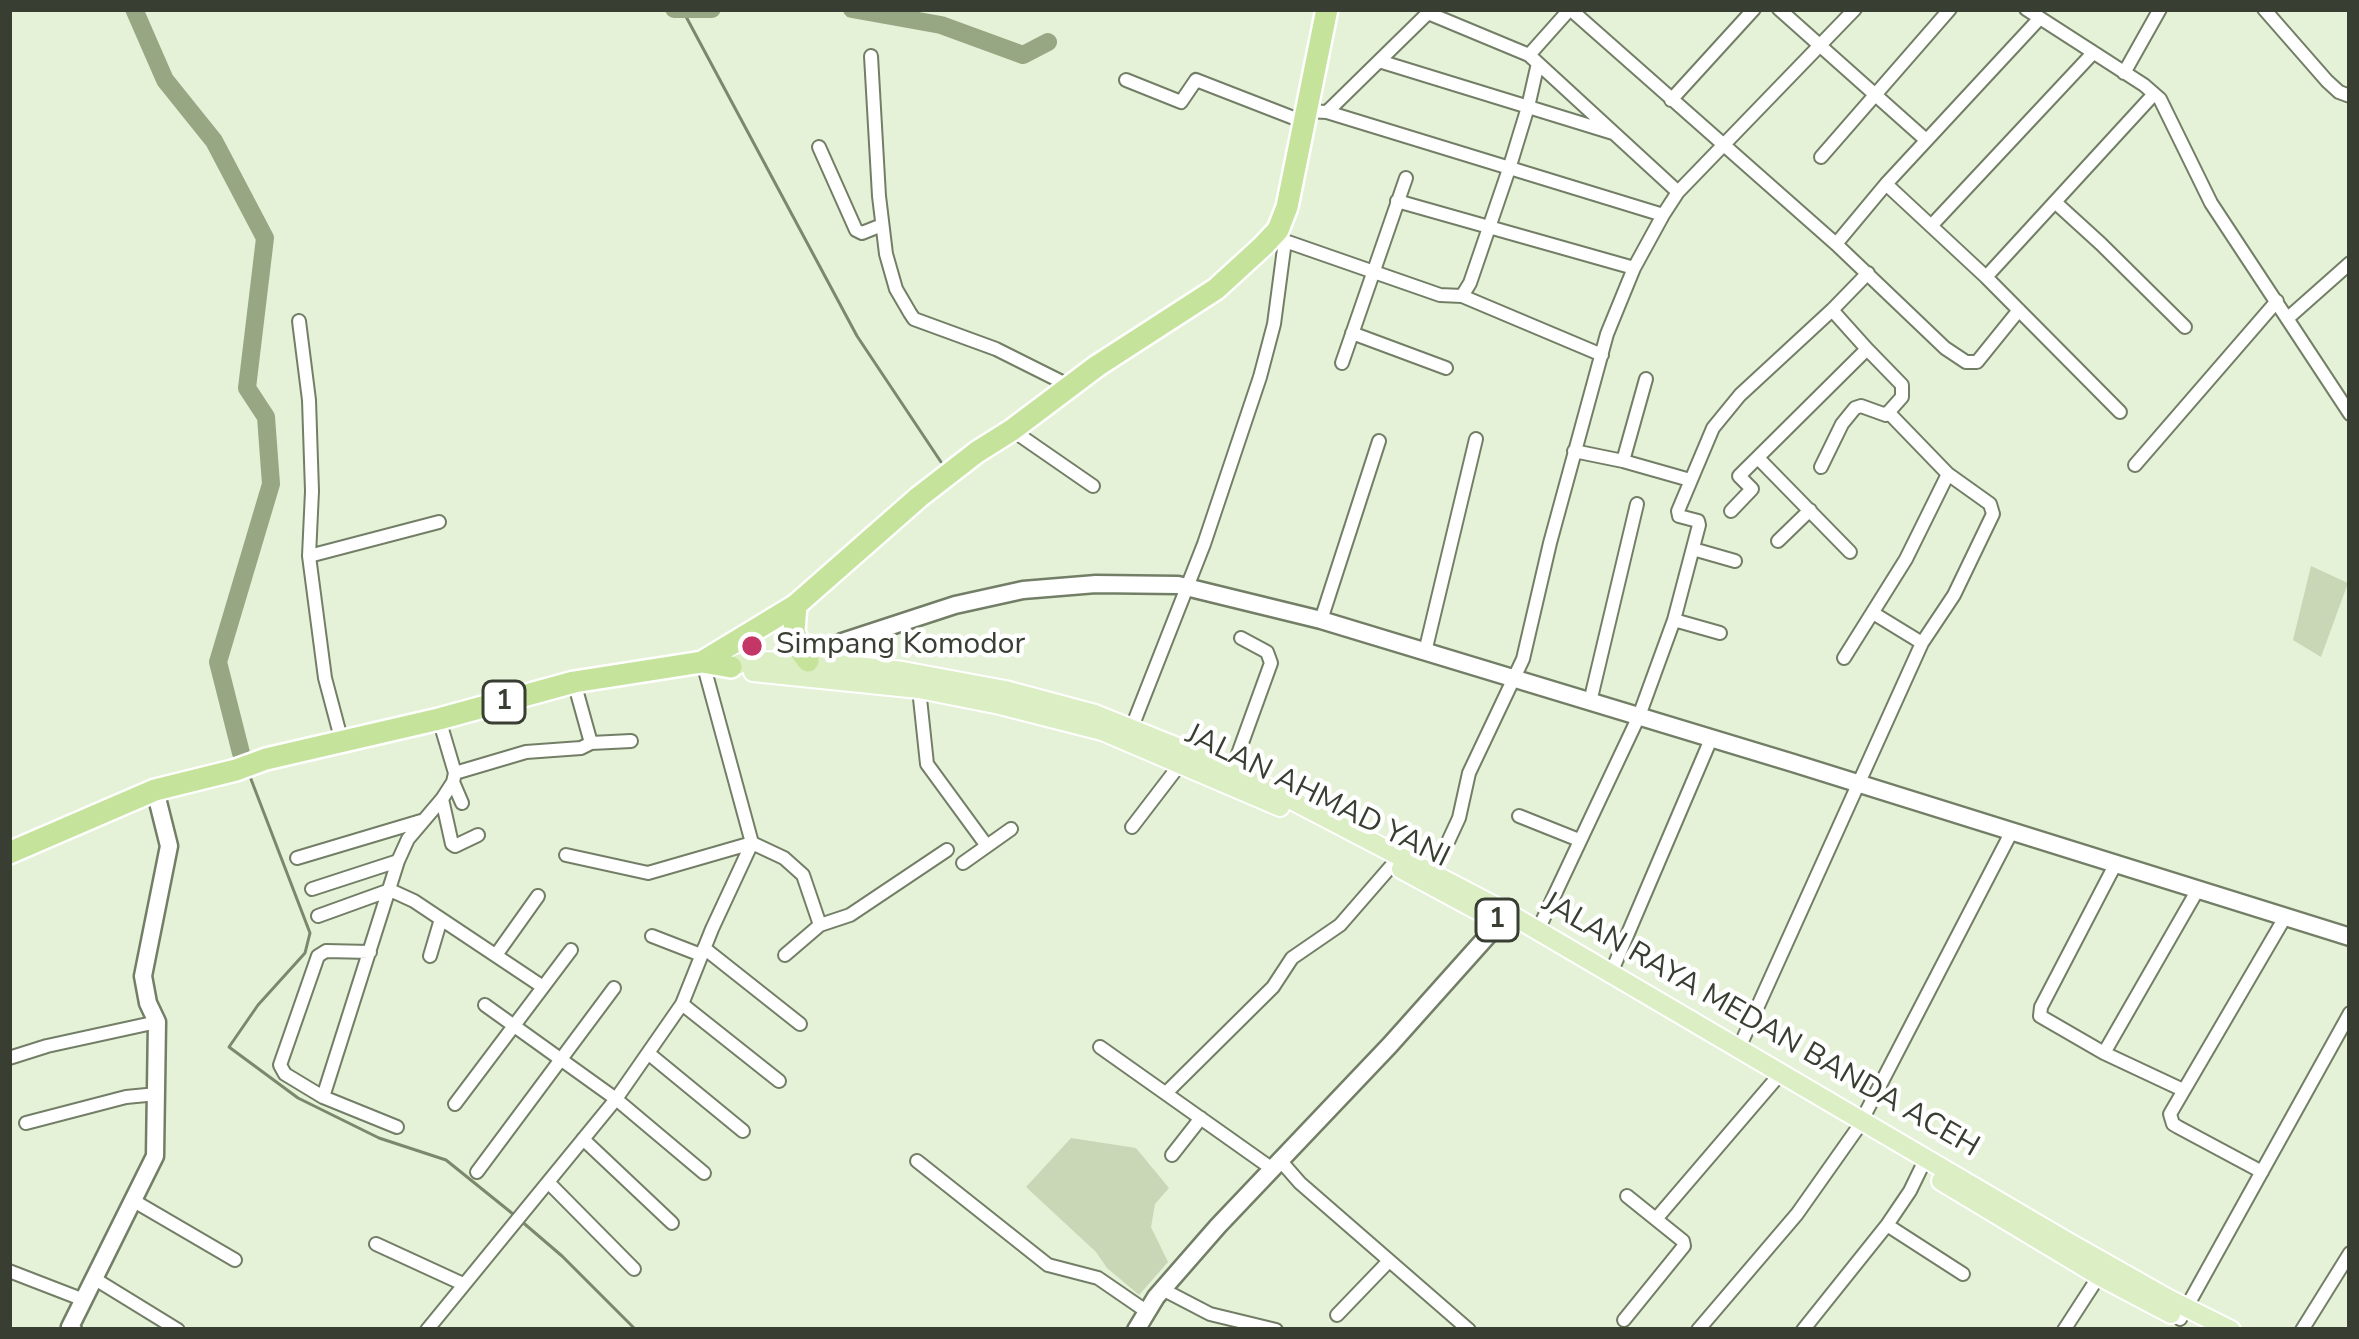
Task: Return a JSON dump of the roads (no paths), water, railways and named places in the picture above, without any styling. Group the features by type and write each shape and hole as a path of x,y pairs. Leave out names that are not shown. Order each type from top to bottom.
{"highway":[{"path":"703,662 796,605 977,452 1216,289 1281,236 1312,115 1328,9"},
{"path":"796,605 794,631 808,662"},
{"name":"JALAN RAYA MEDAN BANDA ACEH","path":"9,853 155,790 279,756 574,682 703,662 731,668"}],"main road":[{"path":"808,662 833,646 910,620 1024,590 1096,584 1186,587 1321,620 2350,937"},
{"name":"JALAN RAYA MEDAN BANDA ACEH","path":"731,668 747,661 808,662 903,671 1072,707 1132,727 1434,872 1504,918 1538,930 1739,1048 1860,1125"},
{"name":"JALAN AHMAD YANI","path":"731,668 920,689 1000,705 1102,731 1181,763 1230,776 1504,918 1774,1080 1860,1125 2098,1276 2183,1314 2203,1330"},
{"path":"73,1330 70,1327 154,1162 157,1022 143,976 169,846 155,790"},
{"path":"1136,1330 1162,1289 1504,918"},
{"name":"JALAN RAYA MEDAN BANDA ACEH","path":"1924,1164 2183,1314 2231,1330"}],"street":[{"path":"1462,296 1528,107 1533,59 1570,9 1836,244 1945,348 1966,362 1977,362 2019,310"},
{"path":"1672,100 1754,9"},
{"path":"1779,9 1926,140"},
{"path":"1434,872 1460,818 1469,773 1527,644 1601,355 1634,268 1678,192 1855,9"},
{"path":"1821,157 1950,9"},
{"path":"2026,9 2159,99 2211,202 2350,414"},
{"path":"2124,73 2159,9"},
{"path":"2264,9 2333,88 2350,96"},
{"path":"1312,115 1379,61 1428,13 1533,59 1678,192"},
{"path":"1836,244 2040,18"},
{"path":"1931,226 2093,52"},
{"path":"871,56 886,254 896,289 914,320 996,349 1070,386"},
{"path":"1379,61 1616,134"},
{"path":"1126,80 1181,102 1196,80 1663,214"},
{"path":"1986,277 2154,94"},
{"path":"819,147 856,230 862,233 883,225"},
{"path":"1342,363 1406,178"},
{"path":"1886,184 2120,412"},
{"path":"1397,201 1634,268"},
{"path":"2056,203 2185,327"},
{"path":"1132,727 1204,544 1260,377 1274,324 1281,236 1440,295 1462,296 1601,355"},
{"path":"2288,318 2350,263"},
{"path":"1538,930 1639,716 1674,620 1699,522 1678,514 1713,428 1868,273"},
{"path":"2135,465 2277,302"},
{"path":"1821,467 1855,408 1861,406 1882,416 1902,397 1904,388 1832,310"},
{"path":"299,322 309,400 309,556 325,678 342,742"},
{"path":"1352,333 1446,368"},
{"path":"1731,511 1752,489 1739,476 1867,350"},
{"path":"1623,461 1646,380"},
{"path":"1739,1048 1922,644 1954,595 1993,514 1990,504 1948,474 1888,412"},
{"path":"1012,430 1094,487"},
{"path":"1424,652 1476,439"},
{"path":"1321,620 1379,441"},
{"path":"1574,451 1690,480"},
{"path":"1758,458 1850,552"},
{"path":"1844,658 1906,559 1948,474"},
{"path":"1590,702 1637,504"},
{"path":"1778,541 1810,510"},
{"path":"309,556 439,522"},
{"path":"1693,549 1735,561"},
{"path":"1873,613 1922,644"},
{"path":"1674,620 1720,632"},
{"path":"1230,776 1271,664 1267,652 1241,638"},
{"path":"427,1330 616,1099 682,1004 752,842 703,662"},
{"path":"574,682 591,743"},
{"path":"920,689 927,764 987,846"},
{"path":"439,719 462,803"},
{"path":"1611,973 1712,739"},
{"path":"323,1097 398,861 421,820 442,800 454,777 526,752 631,741"},
{"path":"1132,827 1181,763"},
{"path":"442,800 454,845 478,835"},
{"path":"1519,816 1579,840"},
{"path":"297,858 421,820"},
{"path":"963,863 1011,829"},
{"path":"1699,1330 1797,1214 1860,1125 2012,831"},
{"path":"566,855 648,873 752,842 784,858 803,875 820,925"},
{"path":"785,956 820,925 850,914 946,850"},
{"path":"312,889 398,861"},
{"path":"1166,1094 1277,982 1292,958 1340,925 1393,864"},
{"path":"2115,865 2040,1016 2104,1054 2183,1090"},
{"path":"318,916 390,890 543,986"},
{"path":"2104,1054 2197,891"},
{"path":"496,955 538,896"},
{"path":"430,956 441,919"},
{"path":"2262,1172 2173,1124 2170,1114 2284,919"},
{"path":"652,936 703,951 800,1024"},
{"path":"455,1104 571,950"},
{"path":"370,952 326,951 318,956 280,1065 285,1074 323,1097 398,1127"},
{"path":"477,1172 614,988"},
{"path":"682,1004 779,1081"},
{"path":"485,1005 616,1099 704,1173"},
{"path":"2183,1314 2350,1012"},
{"path":"9,1058 157,1022"},
{"path":"1100,1047 1275,1163 1469,1330"},
{"path":"648,1053 743,1131"},
{"path":"1656,1219 1774,1080"},
{"path":"26,1123 126,1097 158,1094"},
{"path":"1172,1155 1201,1118"},
{"path":"583,1138 672,1223"},
{"path":"917,1161 1048,1264 1098,1279 1146,1311"},
{"path":"1803,1330 1887,1225 1924,1164"},
{"path":"548,1182 634,1269"},
{"path":"1624,1320 1684,1246 1683,1240 1627,1196"},
{"path":"134,1201 235,1260"},
{"path":"1887,1225 1963,1274"},
{"path":"376,1244 463,1284"},
{"path":"2302,1330 2350,1254"},
{"path":"1337,1315 1388,1262"},
{"path":"9,1271 84,1300"},
{"path":"2064,1330 2098,1276"},
{"path":"95,1279 178,1330"},
{"path":"1162,1289 1210,1314 1276,1330"}],"waterway":[{"path":"134,9 165,80 214,141 265,238 247,388 266,417 271,484 218,662 241,753"},
{"path":"674,9 712,9"},
{"path":"852,9 941,25 1023,55 1048,42"},
{"path":"683,11 857,336 941,462"},
{"path":"249,774 310,933 305,953 258,1005 229,1047 298,1098 379,1138 446,1160 513,1214"},
{"path":"520,1220 636,1330"}],"place":[{"name":"Simpang Komodor","path":"752,646"}]}
